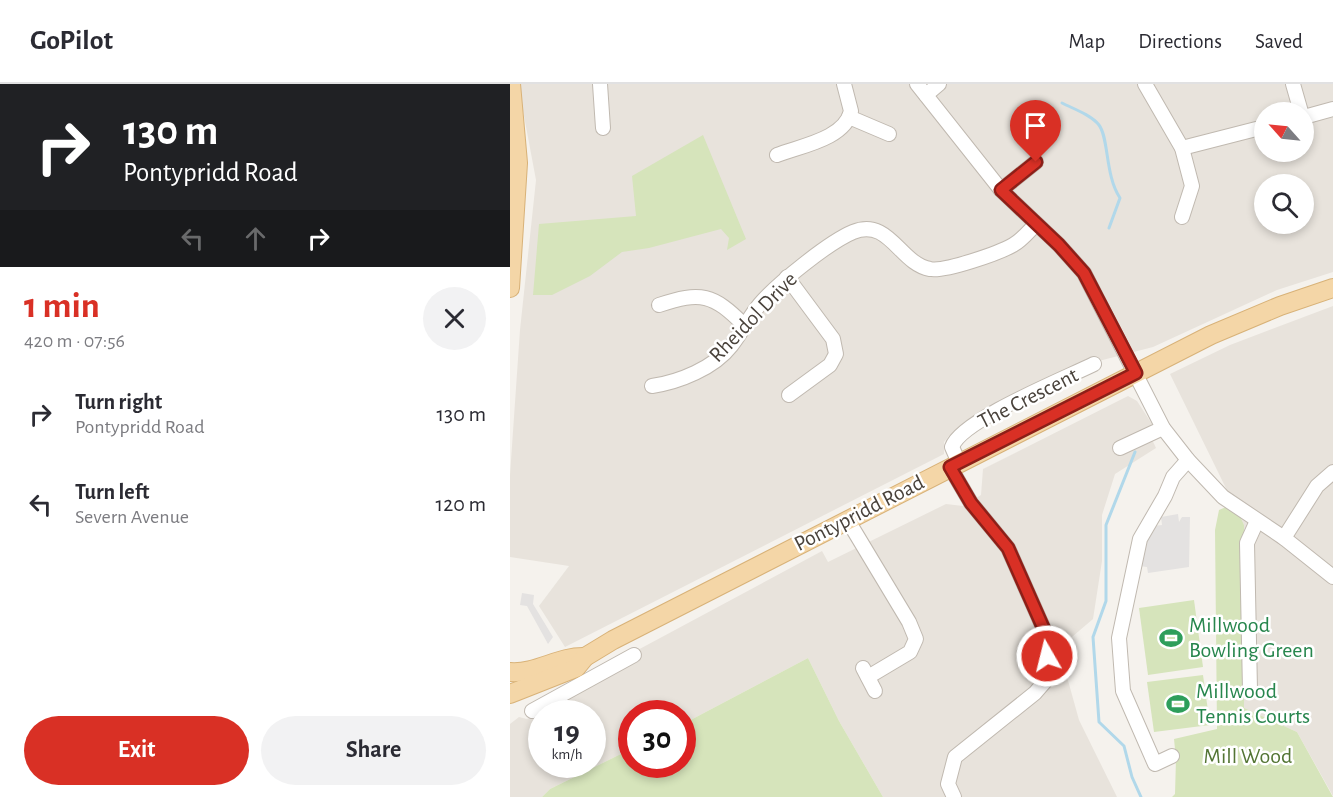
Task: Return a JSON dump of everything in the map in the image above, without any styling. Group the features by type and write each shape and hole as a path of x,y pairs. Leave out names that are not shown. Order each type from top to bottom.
{"main road":[{"path":"510,288 518,164 511,84"},
{"name":"Pontypridd Road","path":"510,694 576,668 585,657 613,640 1136,373 1247,319 1333,288"},
{"name":"Pontypridd Road","path":"510,672 530,671 570,656 585,657"}],"street":[{"path":"600,84 603,128"},
{"path":"844,84 849,117"},
{"path":"939,84 921,89 1001,190 1084,273 1163,428 1188,460 1223,497 1284,538 1333,577"},
{"path":"1145,84 1182,148 1192,186 1182,217"},
{"path":"1293,84 1298,102"},
{"path":"1314,114 1333,109"},
{"path":"849,117 889,134"},
{"path":"777,155 833,134 849,117"},
{"path":"1182,148 1254,130"},
{"path":"1001,190 1036,162"},
{"name":"Rheidol Drive","path":"652,386 674,383 711,363 731,347 765,298 787,277 854,231 882,232 910,260 930,269 944,269 1011,246 1036,224"},
{"path":"787,277 833,339 836,354 830,365 789,395"},
{"path":"659,305 690,295 721,303 744,326"},
{"name":"The Crescent","path":"955,465 952,447 963,432 994,412 1094,364"},
{"path":"1120,448 1163,428"},
{"path":"1172,756 1155,764 1123,691 1119,638 1140,539 1165,496 1173,477 1188,460"},
{"path":"954,797 948,784 955,757 1035,693 1048,678 1046,634 1008,548 971,503 955,465"},
{"path":"1284,538 1317,486 1333,472"},
{"path":"847,519 909,622 916,639 910,652 866,672 875,691"},
{"path":"1250,690 1247,543 1257,521"},
{"path":"557,700 629,658 613,640"}],"shaded area":[{"path":"518,84 1333,84 1333,272 1277,290 1153,347 1091,363 989,407 949,436 944,442 944,454 565,647 539,606 569,566 510,557 510,475 520,330 536,180"},
{"path":"1333,306 1333,796 1297,732 1244,709 1244,525 1170,374 1230,345"},
{"path":"1128,396 1137,401 1152,424 1148,431 1156,448 1115,474 1102,515 1102,561 1093,619 1059,648 1079,720 1117,797 883,797 839,721 808,658 696,717 696,700 618,700 618,755 606,761 606,700 566,700 639,661 634,652 822,551 828,562 946,504 963,506 981,495 983,469"},
{"path":"1178,514 1179,522 1182,517 1190,517 1189,567 1148,573 1147,567 1139,566 1139,561 1152,526 1162,525 1161,517"},
{"path":"522,593 534,595 533,604 553,637 548,644 527,606 520,605"},
{"path":"519,717 527,719 528,778 572,778 550,789 542,797 510,797 510,724"}],"green space":[{"path":"703,135 746,239 727,250 729,238 721,229 649,248 622,252 590,276 552,295 533,295 539,224 636,216 632,176"},
{"name":"Mill Wood","path":"1226,507 1239,514 1244,525 1244,708 1297,732 1333,797 1172,797 1175,794 1174,739 1217,729 1215,530 1219,510"},
{"name":"Millwood Bowling Green","path":"1194,600 1203,667 1148,675 1139,608"},
{"path":"808,658 839,721 883,797 542,797 550,789 572,778 606,778 606,761 618,755 618,778 696,778 696,717"},
{"name":"Millwood Tennis Courts","path":"1203,675 1210,725 1154,732 1147,682"}],"waterway":[{"path":"1062,103 1092,118 1102,131 1109,169 1120,198 1109,228"},
{"path":"1135,452 1106,525 1106,601 1093,637 1099,722 1124,746 1132,777 1141,797"}],"place":[{"name":"Millwood Bowling Green","path":"1171,638"},
{"name":"Millwood Tennis Courts","path":"1178,704"}],"route":[{"path":"1036,162 1001,190 1071,256 1084,273 1136,373 950,467 971,503 1008,548 1046,634 1047,656"}]}
